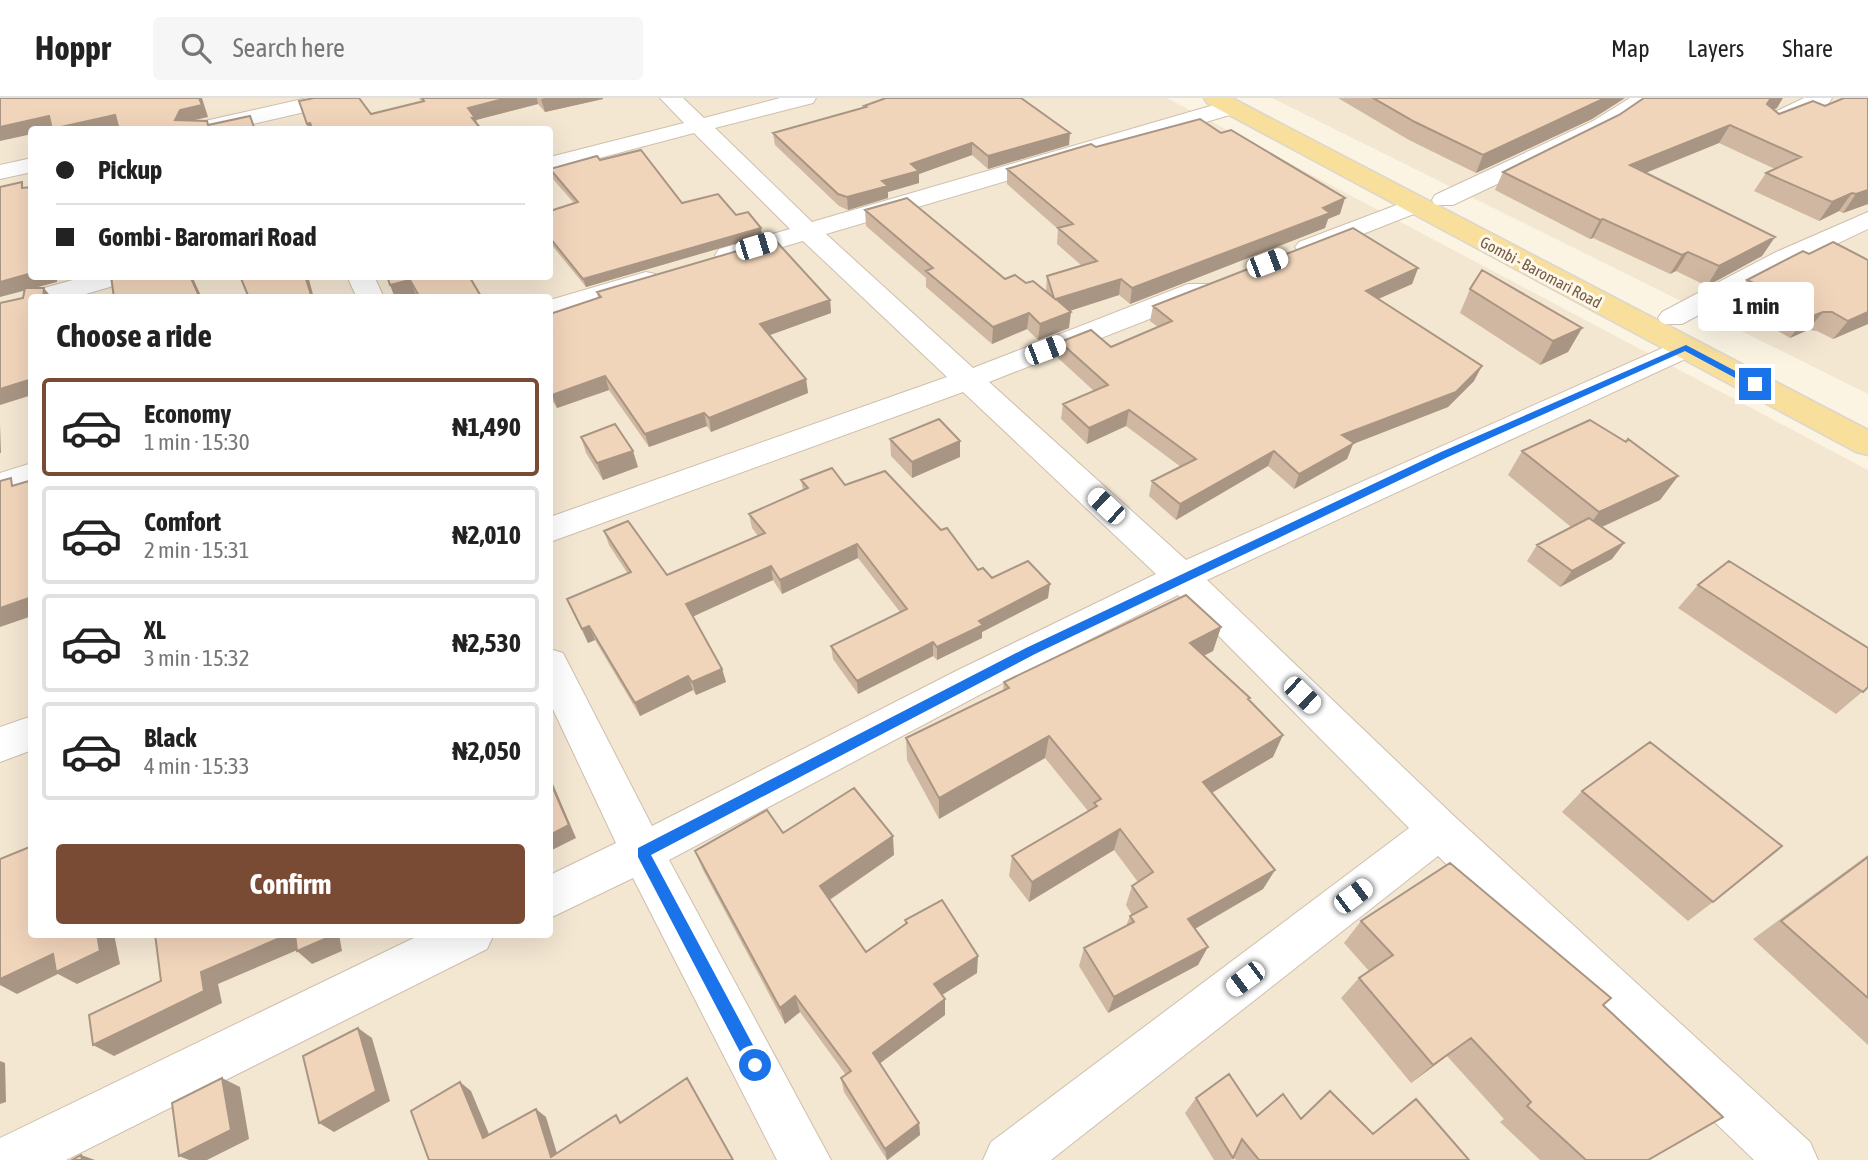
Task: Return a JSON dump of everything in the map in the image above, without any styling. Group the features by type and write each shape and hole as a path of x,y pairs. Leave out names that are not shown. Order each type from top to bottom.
{"main road":[{"name":"Gombi - Baromari Road","path":"1242,100 1444,200 1868,422"},
{"name":"Gombi - Baromari Road","path":"1242,100 1415,205 1868,444"}],"street":[{"path":"214,126 336,98"},
{"path":"671,98 807,231 971,379 1184,579 1439,830 1792,1160"},
{"path":"553,162 805,98"},
{"path":"1444,200 1601,126 1645,98"},
{"path":"1769,123 1821,98"},
{"path":"704,262 1242,100"},
{"path":"0,172 28,166"},
{"path":"1288,255 1415,205"},
{"path":"1672,318 1785,258 1868,220"},
{"path":"553,308 666,274"},
{"path":"553,529 971,379 1225,279"},
{"path":"54,294 104,280"},
{"path":"553,896 643,853 1031,651 1445,455 1686,348"},
{"path":"0,484 28,475"},
{"path":"553,670 643,853 805,1160"},
{"path":"0,745 28,734"},
{"path":"1009,1160 1439,830"},
{"path":"11,1160 463,938"}],"shaded area":[{"path":"0,98 1167,98 1868,470 1868,1160 0,1160"},
{"path":"1272,98 1868,98 1868,394"}],"building":[{"path":"0,98 199,98 202,105 180,110 175,120 207,121 208,125 250,116 254,126 118,126 115,115 66,126 51,126 49,116 0,127"},
{"path":"314,98 359,98 371,114 424,101 422,98 507,98 468,108 479,126 311,126 310,123 307,124 299,101"},
{"path":"886,98 1021,98 1070,133 988,156 972,143 911,164 919,171 882,181 888,186 847,197 838,194 773,133 866,107 864,106"},
{"path":"1373,98 1605,98 1483,155"},
{"path":"1644,98 1771,98 1767,104 1779,114 1813,101 1825,106 1844,98 1868,98 1868,190 1852,193 1832,202 1766,173 1801,157 1730,125 1630,165 1775,237 1719,266 1688,252 1682,255 1600,220 1503,172 1619,115"},
{"path":"1200,119 1221,133 1231,130 1345,198 1323,208 1330,213 1132,288 1121,279 1056,299 1071,312 1040,324 1029,313 993,327 926,271 933,268 865,210 907,198 1005,279 1015,275 1026,283 1033,281 1054,298 1047,276 1097,261 1058,228 1073,224 1007,169 1091,144 1096,147"},
{"path":"641,150 682,203 718,194 736,215 748,212 761,228 583,279 553,242 553,210 578,202 553,173 553,168 597,156 600,160"},
{"path":"22,182 22,188 28,187 28,274 0,282 0,187"},
{"path":"1353,228 1418,268 1366,291 1482,366 1456,392 1342,435 1354,443 1299,474 1274,451 1180,504 1152,481 1196,459 1129,410 1089,428 1063,404 1108,385 1060,342 1091,330 1111,347 1172,321 1153,306"},
{"path":"775,240 830,300 760,324 806,379 709,418 704,413 645,434 605,376 553,395 553,313 601,297 597,292"},
{"path":"1833,242 1868,260 1868,312 1848,321 1832,312 1823,312 1804,319 1747,288 1756,284 1747,280 1803,251 1809,254"},
{"path":"1482,270 1582,328 1553,341 1470,289"},
{"path":"112,280 192,280 198,294 113,294"},
{"path":"242,280 306,280 311,294 247,294"},
{"path":"388,280 410,280 390,285"},
{"path":"410,280 471,280 480,294 418,294"},
{"path":"25,288 44,288 43,294 28,294 28,380 0,389 0,303 23,298"},
{"path":"939,419 960,441 912,462 890,439"},
{"path":"1590,420 1626,442 1628,439 1678,476 1599,512 1522,451"},
{"path":"615,424 633,451 597,463 581,437"},
{"path":"832,468 845,485 885,471 941,530 947,528 978,570 983,568 992,578 1028,561 1050,584 979,621 983,625 937,647 933,642 857,681 831,646 907,609 857,544 780,580 771,566 686,604 722,669 692,682 688,676 635,703 589,626 582,629 567,599 631,572 604,531 628,521 667,575 765,533 749,514 808,488 801,480"},
{"path":"11,478 12,486 28,481 28,598 0,608 0,481"},
{"path":"1589,518 1624,543 1572,571 1537,545"},
{"path":"1729,561 1868,648 1868,687 1863,692 1698,585"},
{"path":"1186,595 1221,627 1190,643 1250,698 1248,699 1283,735 1203,782 1275,870 1188,919 1208,947 1114,997 1084,948 1134,922 1130,916 1147,907 1132,886 1153,872 1120,829 1032,882 1012,856 1097,806 1094,803 1101,799 1049,736 939,798 906,738 1009,688 1004,682"},
{"path":"1650,742 1782,846 1713,902 1582,791"},
{"path":"553,788 569,825 553,833"},
{"path":"854,788 893,836 820,886 866,952 907,923 905,920 942,900 978,956 934,984 945,999 873,1053 919,1123 885,1149 841,1078 851,1071 795,996 780,1008 695,851 767,810 783,833"},
{"path":"28,848 28,938 98,938 100,951 56,972 53,954 0,979 0,859"},
{"path":"1868,857 1868,998 1781,921"},
{"path":"1450,863 1611,998 1603,1005 1723,1117 1648,1160 1586,1160 1527,1106 1531,1102 1471,1038 1433,1065 1359,978 1393,955 1361,921"},
{"path":"156,938 280,938 201,972 204,991 93,1045 89,1015 161,981"},
{"path":"295,938 327,938 297,951"},
{"path":"358,1028 376,1091 319,1123 303,1056"},
{"path":"1229,1074 1257,1116 1283,1094 1301,1119 1330,1091 1373,1134 1416,1099 1469,1160 1259,1160 1242,1139 1233,1158 1196,1098"},
{"path":"222,1078 231,1130 179,1156 172,1103"},
{"path":"687,1078 733,1160 429,1160 411,1111 460,1082 483,1138 536,1109 551,1157 616,1115 620,1123"}],"route":[{"path":"755,1065 643,853 1031,651 1445,455 1686,348 1755,384"}]}
